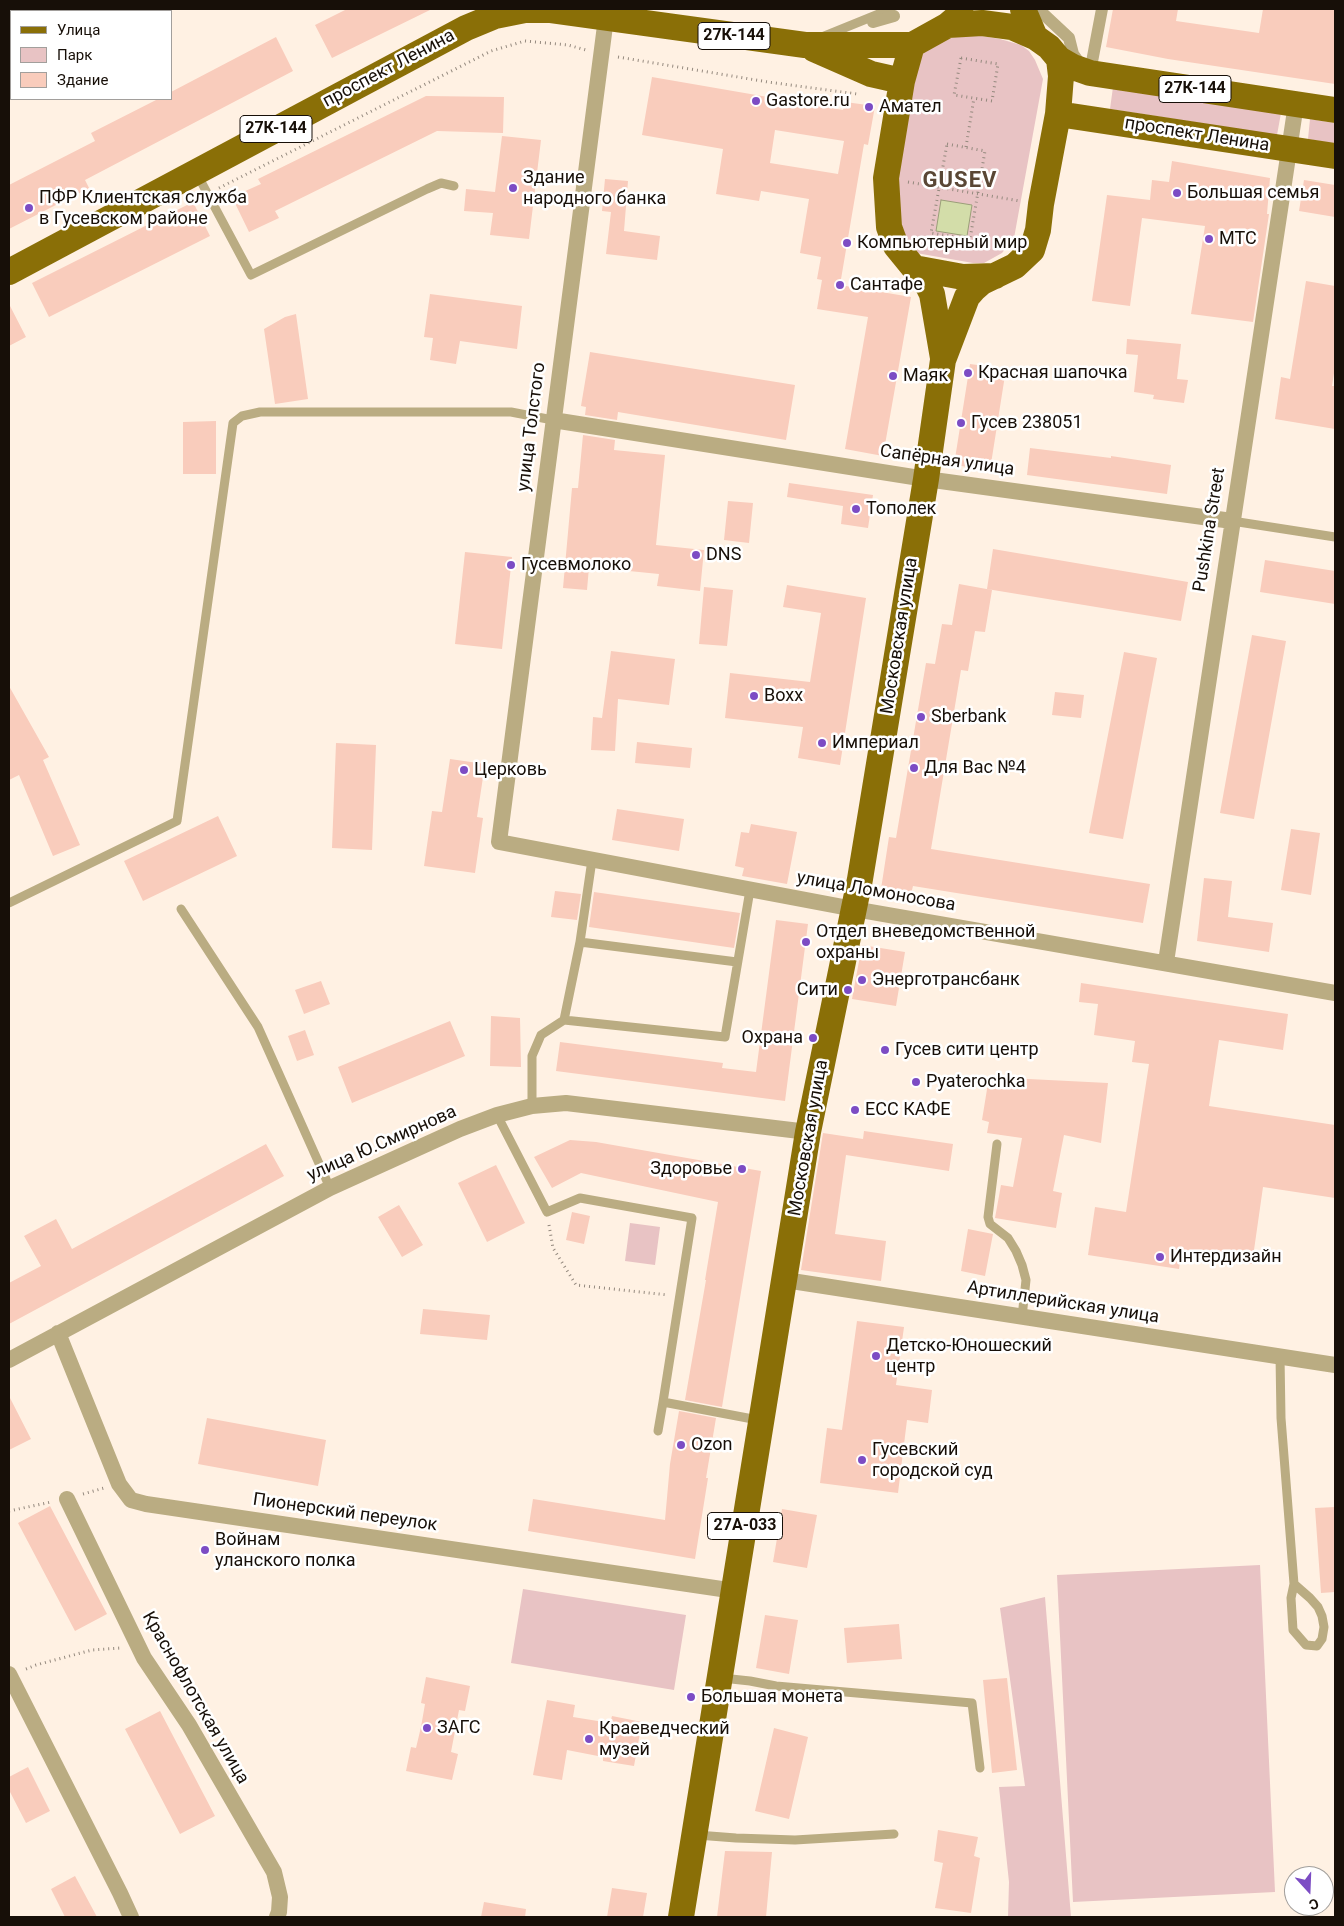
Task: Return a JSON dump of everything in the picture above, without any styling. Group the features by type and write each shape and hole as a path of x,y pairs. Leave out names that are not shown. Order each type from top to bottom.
{"main road":[{"path":"1023,9 1035,37"},
{"name":"проспект Ленина","path":"9,272 466,28 495,16 525,10 551,10 606,18 664,22 805,45 912,45"},
{"path":"912,45 958,17 982,23 1012,27 1035,37 1049,47 1059,58"},
{"name":"проспект Ленина","path":"805,45 871,74 902,81"},
{"name":"Московская улица","path":"912,45 902,81 886,178 888,227 896,246 927,284 932,294 943,360"},
{"name":"Московская улица","path":"681,1917 808,1132 854,909 926,479 943,360 967,297 982,282 1015,266 1032,250 1038,230 1058,114 1061,76 1059,58"},
{"name":"27К-144","path":"1059,58 1072,68 1090,73 1335,110"},
{"name":"проспект Ленина","path":"1058,114 1335,156"},
{"name":"Московская улица","path":"914,268 963,277 996,276"}],"street":[{"path":"1038,9 1069,38 1073,54 1085,67 1090,67 1102,9"},
{"path":"873,22 892,12"},
{"name":"улица Толстого","path":"498,842 606,18"},
{"name":"Pushkina Street","path":"1166,962 1296,104"},
{"name":"Сапёрная улица","path":"553,420 926,479 1232,521"},
{"name":"улица Ломоносова","path":"498,842 854,909 1335,993"},
{"name":"улица Ю.Смирнова","path":"9,1360 330,1188 460,1129 497,1115 532,1106 566,1103 808,1132"},
{"name":"Артиллерийская улица","path":"785,1280 1335,1365"},
{"name":"Пионерский переулок","path":"58,1333 119,1484 131,1500 156,1506 734,1591"},
{"name":"Краснофлотская улица","path":"67,1498 144,1658 189,1724 274,1872 280,1897 277,1917"},
{"path":"9,1676 131,1917"}],"lane":[{"path":"805,45 838,29 892,12"},
{"path":"195,172 251,275 427,188 441,183 454,186"},
{"path":"9,903 177,821 233,423 242,416 260,412 511,412 553,420"},
{"name":"Сапёрная улица","path":"1232,521 1335,537"},
{"path":"564,1020 580,942 592,860"},
{"path":"532,1106 532,1056 541,1035 564,1020 725,1037 750,890"},
{"path":"181,909 258,1027 330,1188"},
{"path":"580,942 738,962"},
{"path":"497,1115 547,1212 580,1198 692,1218 658,1431"},
{"path":"997,1144 988,1217 990,1224 1008,1238 1016,1250 1022,1266 1026,1280 1022,1317"},
{"path":"1280,1356 1281,1418 1294,1584 1291,1598 1293,1630 1306,1645 1316,1646 1322,1639 1324,1627 1322,1616 1318,1607 1294,1584"},
{"path":"663,1402 762,1421"},
{"path":"720,1678 776,1686 972,1703 980,1768"},
{"path":"695,1834 736,1838 795,1840 894,1834"}],"path":[{"path":"207,194 492,51 525,41 568,45 601,54 768,82 866,95"},
{"path":"960,58 998,64 992,101 974,98 954,95 960,58"},
{"path":"966,147 974,98"},
{"path":"947,144 966,147 985,150 970,239 931,233 947,144"},
{"path":"904,181 1021,201"},
{"path":"547,1212 553,1248 576,1285 679,1297"},
{"path":"9,1676 36,1665 92,1650 115,1648 132,1650 144,1658"}],"green space":[{"path":"970,34 1021,45 1029,51 1035,60 1043,79 1014,238 1002,253 984,263 973,263 916,253 890,218 913,65 924,43"},
{"path":"1113,87 1281,113 1277,135 1110,109"},
{"path":"1310,119 1335,123 1335,144 1308,139"},
{"path":"630,1223 660,1227 655,1265 625,1261"},
{"path":"1260,1565 1275,1892 1073,1902 1057,1575"},
{"path":"523,1589 686,1615 674,1690 511,1663"},
{"path":"1045,1597 1071,1917 1008,1917 1009,1882 999,1787 1025,1786 1000,1608"}],"shaded area":[{"path":"9,9 118,9 10,10 9,97"},
{"path":"941,200 972,205 967,236 936,231"}],"building":[{"path":"347,9 432,9 332,58 315,25"},
{"path":"1113,9 1178,9 1176,21 1259,33 1263,9 1335,9 1335,84 1168,59 1106,47"},
{"path":"276,37 293,71 85,180 89,188 9,229 9,185 95,141 91,133 156,100 172,100 172,91"},
{"path":"652,77 843,110 845,102 875,106 868,145 864,144 840,285 911,297 883,456 845,449 868,317 817,309 822,280 817,279 821,257 800,253 809,199 761,191 759,201 716,194 723,149 642,135","holes":["775,130 844,141 838,174 770,163"]},
{"path":"426,96 504,97 503,133 437,131 275,211 279,218 249,232 232,197 261,184 258,179"},
{"path":"502,136 541,140 529,239 490,235 493,213 464,211 466,189 495,192"},
{"path":"1172,161 1270,178 1267,214 1269,214 1253,322 1191,314 1205,226 1142,218 1130,306 1092,301 1107,195 1150,200 1152,180 1169,182"},
{"path":"605,179 628,181 624,231 660,236 657,260 606,254 611,212 602,211"},
{"path":"1304,180 1335,185 1335,217 1299,211"},
{"path":"193,202 210,236 49,317 32,283"},
{"path":"1306,281 1335,286 1335,367 1332,386 1335,386 1335,429 1275,419 1281,377 1290,379"},
{"path":"430,294 522,306 517,349 460,341 456,364 430,360 433,338 424,337"},
{"path":"9,304 26,337 9,346"},
{"path":"296,314 308,399 275,404 264,329 285,317"},
{"path":"1127,339 1181,344 1177,379 1188,380 1184,403 1153,399 1154,395 1134,392 1138,355 1126,354"},
{"path":"590,352 795,385 786,440 618,412 617,420 585,415 586,407 581,406"},
{"path":"970,364 1006,369 990,470 954,465"},
{"path":"216,421 216,474 183,474 183,422"},
{"path":"583,435 615,440 614,450 665,455 656,545 704,550 700,591 657,586 659,574 589,567 587,590 563,588 572,488 578,488"},
{"path":"1030,448 1111,458 1111,456 1171,465 1167,494 1027,475"},
{"path":"789,483 873,495 868,528 841,524 843,506 787,497"},
{"path":"728,501 753,503 749,543 724,540"},
{"path":"993,549 1188,582 1181,621 987,589"},
{"path":"465,552 512,557 502,649 455,644"},
{"path":"1265,560 1335,571 1335,604 1260,592"},
{"path":"959,584 992,590 985,632 975,631 968,671 961,670 931,849 1150,884 1143,923 913,886 911,894 881,889 889,837 896,838 926,663 935,664 942,624 952,625"},
{"path":"787,585 866,598 840,765 798,758 803,727 725,718 730,673 810,682 821,613 783,607"},
{"path":"704,587 733,590 727,646 699,644"},
{"path":"1252,635 1286,641 1254,819 1220,813"},
{"path":"611,651 675,659 669,705 618,699 615,751 591,750 593,717 602,718"},
{"path":"1124,652 1157,658 1123,839 1089,833"},
{"path":"9,686 49,757 43,760 80,845 53,856 19,775 9,780"},
{"path":"1055,692 1084,695 1081,718 1052,715"},
{"path":"637,742 692,748 690,768 635,763"},
{"path":"336,743 376,745 372,850 332,848"},
{"path":"450,759 485,764 477,817 483,818 475,873 424,866 432,811 442,812"},
{"path":"617,809 684,819 679,851 612,840"},
{"path":"218,816 237,856 143,901 124,861"},
{"path":"751,824 797,832 787,884 742,876 744,868 735,866 741,832 749,833"},
{"path":"1291,829 1320,833 1311,895 1281,890"},
{"path":"1204,878 1232,881 1228,917 1273,923 1269,952 1197,941"},
{"path":"555,891 581,894 577,920 551,917"},
{"path":"594,892 740,913 734,948 589,927"},
{"path":"776,920 808,924 785,1101 556,1071 560,1042 723,1063 722,1068 756,1072"},
{"path":"862,945 905,952 896,1006 852,999"},
{"path":"321,981 330,1004 304,1014 295,990"},
{"path":"1081,983 1288,1014 1283,1050 1219,1040 1209,1106 1335,1125 1335,1198 1263,1187 1252,1264 1181,1254 1179,1269 1088,1255 1095,1207 1126,1212 1149,1064 1132,1062 1135,1041 1094,1035 1098,1004 1079,1002"},
{"path":"491,1016 520,1018 521,1067 490,1066"},
{"path":"450,1021 465,1056 352,1103 338,1067"},
{"path":"305,1030 314,1055 297,1061 288,1036"},
{"path":"989,1077 1108,1083 1101,1143 1064,1135 1053,1191 1062,1193 1056,1228 995,1218 1001,1185 1013,1187 1022,1138 987,1133 989,1122 982,1120"},
{"path":"864,1131 953,1144 949,1171 846,1155 835,1234 886,1241 881,1281 801,1270 823,1133 863,1139"},
{"path":"570,1140 596,1142 761,1171 722,1407 685,1400 718,1202 581,1173 552,1188 534,1157"},
{"path":"266,1144 284,1176 9,1324 9,1283 41,1266 24,1236 56,1219 72,1249"},
{"path":"496,1165 525,1223 487,1242 458,1183"},
{"path":"399,1205 423,1245 402,1257 378,1217"},
{"path":"572,1212 590,1216 584,1244 566,1240"},
{"path":"968,1229 993,1234 985,1276 961,1271"},
{"path":"423,1309 490,1315 487,1340 420,1334"},
{"path":"857,1321 904,1327 896,1385 932,1390 928,1423 907,1420 898,1493 820,1483 827,1428 842,1430"},
{"path":"9,1396 31,1439 9,1450"},
{"path":"679,1411 716,1418 695,1559 528,1531 533,1499 665,1520 670,1464"},
{"path":"207,1418 326,1440 318,1486 198,1464"},
{"path":"50,1506 107,1614 75,1631 18,1523"},
{"path":"1335,1507 1335,1592 1321,1593 1315,1508"},
{"path":"782,1509 817,1515 807,1568 773,1562"},
{"path":"765,1615 798,1620 789,1674 756,1668"},
{"path":"899,1624 902,1659 847,1663 844,1628"},
{"path":"426,1677 470,1686 465,1711 459,1710 451,1752 458,1754 452,1780 406,1771 411,1747 416,1748 421,1727 425,1704 421,1703"},
{"path":"1007,1678 1017,1770 992,1773 983,1680"},
{"name":"Краеведческий музей","path":"547,1700 575,1705 573,1717 610,1723 612,1716 642,1722 634,1766 603,1761 603,1757 567,1750 562,1780 533,1775"},
{"path":"160,1711 215,1816 180,1834 125,1729"},
{"path":"774,1728 808,1737 789,1819 755,1811"},
{"path":"28,1767 50,1811 26,1823 9,1790 9,1777"},
{"path":"938,1830 978,1837 974,1856 980,1858 971,1913 935,1908 943,1863 934,1861"},
{"path":"725,1851 772,1852 766,1917 717,1917"},
{"path":"75,1876 97,1917 65,1917 51,1889"},
{"path":"612,1888 647,1893 643,1917 607,1917"},
{"path":"484,1902 526,1909 525,1917 481,1917"}],"place":[{"name":"Gastore.ru","path":"756,101"},
{"name":"Амател","path":"869,107"},
{"name":"Здание народного банка","path":"513,188"},
{"name":"Большая семья","path":"1177,193"},
{"name":"ПФР Клиентская служба в Гусевском районе","path":"29,208"},
{"name":"МТС","path":"1209,239"},
{"name":"Компьютерный мир","path":"847,243"},
{"name":"Сантафе","path":"840,285"},
{"name":"Красная шапочка","path":"968,373"},
{"name":"Маяк","path":"893,376"},
{"name":"Гусев 238051","path":"961,423"},
{"name":"Тополек","path":"856,509"},
{"name":"DNS","path":"696,555"},
{"name":"Гусевмолоко","path":"511,565"},
{"name":"Boxx","path":"754,696"},
{"name":"Sberbank","path":"921,717"},
{"name":"Империал","path":"822,743"},
{"name":"Для Вас №4","path":"914,768"},
{"name":"Церковь","path":"464,770"},
{"name":"Отдел вневедомственной охраны","path":"806,942"},
{"name":"Энерготрансбанк","path":"862,980"},
{"name":"Сити","path":"848,990"},
{"name":"Охрана","path":"813,1038"},
{"name":"Гусев сити центр","path":"885,1050"},
{"name":"Pyaterochka","path":"916,1082"},
{"name":"ЕСС КАФЕ","path":"855,1110"},
{"name":"Здоровье","path":"742,1169"},
{"name":"Интердизайн","path":"1160,1257"},
{"name":"Детско-Юношеский центр","path":"876,1356"},
{"name":"Ozon","path":"681,1445"},
{"name":"Гусевский городской суд","path":"862,1460"},
{"name":"Войнам уланского полка","path":"205,1550"},
{"name":"Большая монета","path":"691,1697"},
{"name":"ЗАГС","path":"427,1728"},
{"name":"Краеведческий музей","path":"589,1739"}],"district":[{"name":"GUSEV","path":"960,181"}]}
